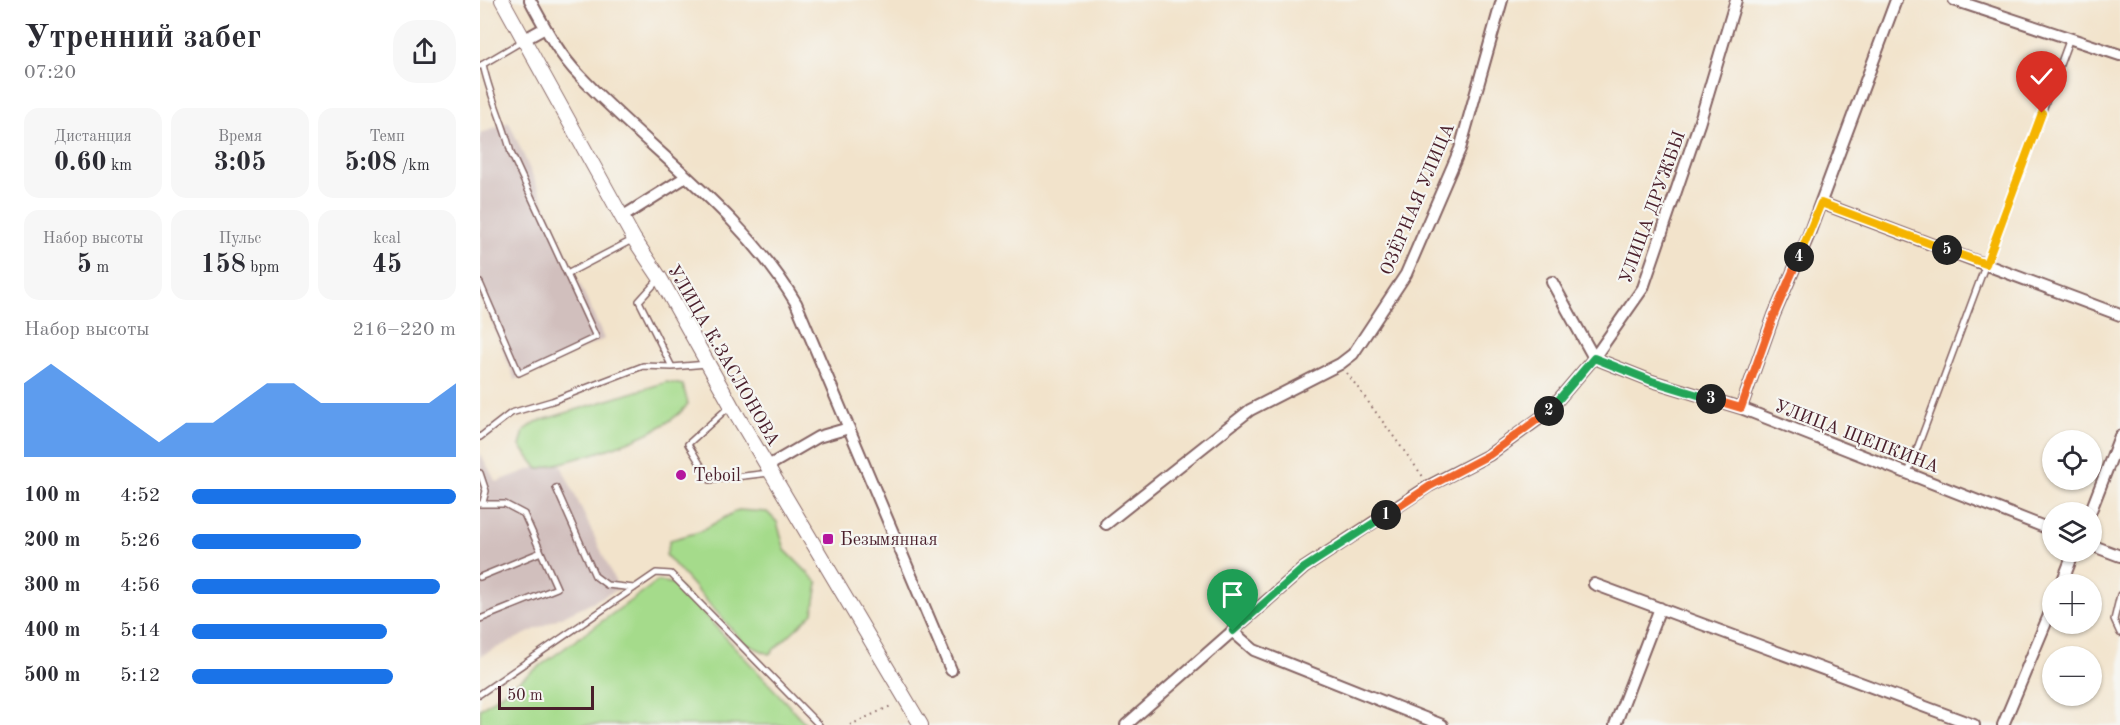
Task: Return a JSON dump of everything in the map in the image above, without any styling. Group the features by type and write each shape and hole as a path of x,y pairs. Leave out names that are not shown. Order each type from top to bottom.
{"street":[{"name":"УЛИЦА К.ЗАСЛОНОВА","path":"502,0 634,239 660,278 731,405 921,725"},
{"path":"530,0 545,28 579,75 702,188 778,274 796,303 951,670"},
{"name":"ОЗЁРНАЯ УЛИЦА","path":"1106,524 1250,410 1353,354 1406,274 1460,149 1502,0"},
{"name":"УЛИЦА ДРУЖБЫ","path":"1126,725 1304,568 1430,486 1489,455 1547,413 1594,358 1643,288 1699,124 1736,0"},
{"path":"1741,408 1774,315 1821,203 1896,0"},
{"path":"1954,0 2120,55"},
{"path":"525,39 545,28"},
{"path":"622,217 681,180"},
{"path":"1821,203 2120,315"},
{"path":"1552,282 1594,358"},
{"name":"УЛИЦА ЩЕПКИНА","path":"1594,358 1652,381 1741,408 2042,526"},
{"path":"770,469 818,437 849,428"},
{"path":"2094,502 2120,436"},
{"path":"2102,549 2120,556"},
{"path":"1593,584 1974,725"},
{"path":"1615,725 1660,608"},
{"path":"1233,631 1254,650 1442,725"},
{"path":"2003,725 2042,632"}],"lane":[{"path":"1908,473 2070,38"},
{"path":"480,283 519,373 596,337 511,153 481,65 525,39"},
{"path":"567,274 634,239"},
{"path":"660,278 639,301 672,367"},
{"path":"481,436 511,413 552,401 643,366 672,367 708,364"},
{"path":"731,405 688,444 710,480 770,469"},
{"path":"480,473 486,491 482,503 505,504 524,514 556,588 480,619"},
{"path":"556,488 595,576 607,585 636,588"},
{"path":"480,577 541,552"},
{"path":"480,694 656,573 671,574 819,725"},
{"path":"2120,595 2114,620 2120,633"}],"path":[{"path":"1340,363 1430,486"},
{"path":"849,725 906,699"}],"shaded area":[{"path":"509,122 604,339 515,380 480,292 480,134"},
{"path":"480,453 496,482 558,459 619,589 480,656"}],"green space":[{"path":"667,382 683,385 688,404 660,427 640,437 597,453 538,469 520,446 524,431 536,422"},
{"path":"738,510 767,512 777,522 785,550 818,583 813,613 769,654 744,643 666,555 670,540 699,532"},
{"path":"658,581 676,584 807,725 480,725 480,709"}],"place":[{"name":"Teboil","path":"681,475"},
{"name":"Безымянная","path":"828,539"}],"route":[{"path":"1233,631 1304,568 1430,486 1489,455 1547,413 1594,358 1652,381 1741,408 1774,315 1821,203 1986,264 2042,113"}]}
